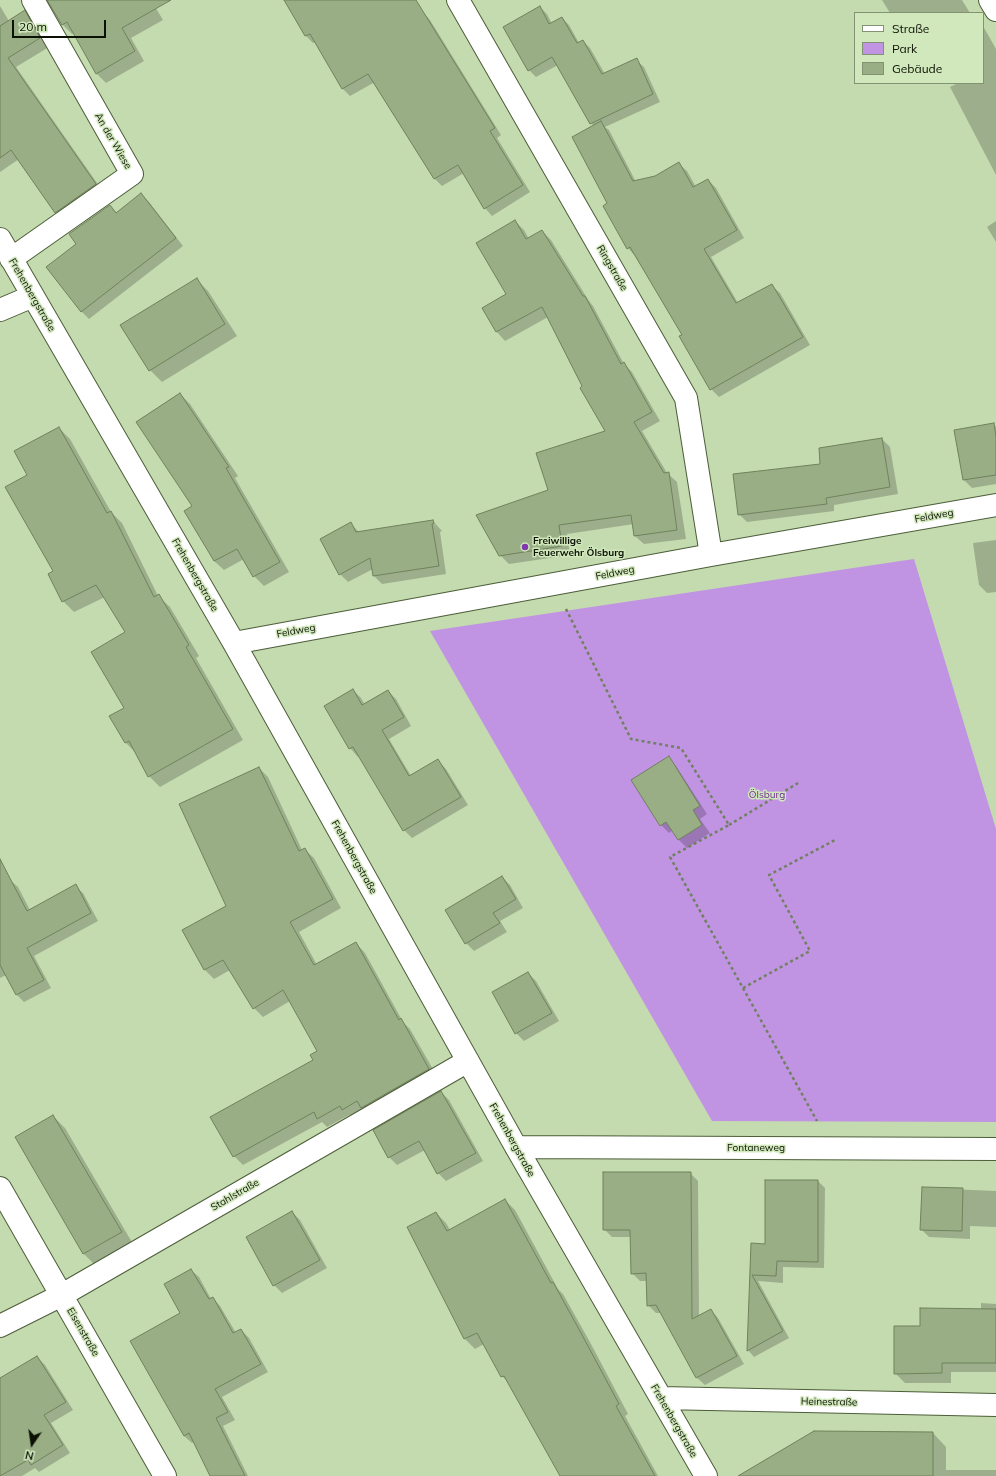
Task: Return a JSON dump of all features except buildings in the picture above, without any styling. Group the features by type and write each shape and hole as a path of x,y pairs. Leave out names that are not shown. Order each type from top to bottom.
{"street":[{"name":"An der Wiese","path":"11,259 132,174 33,0"},
{"name":"Ringstraße","path":"458,0 686,398 711,555"},
{"path":"990,0 996,10"},
{"name":"Frehenbergstraße","path":"0,239 234,643 516,1147 706,1476"},
{"path":"0,310 33,296"},
{"name":"Feldweg","path":"234,643 711,555 996,505"},
{"name":"Stahlstraße","path":"0,1326 62,1295 468,1061"},
{"name":"Fontaneweg","path":"516,1147 996,1149"},
{"name":"Eisenstraße","path":"0,1188 165,1476"},
{"name":"Heinestraße","path":"662,1398 996,1405"}],"path":[{"path":"554,584 631,739 681,748 729,825"},
{"path":"798,783 729,825 670,857 832,1148"},
{"path":"743,988 810,950 769,876 835,840"}],"green space":[{"name":"Ölsburg","path":"914,559 996,829 996,1122 712,1121 430,631"}],"place":[{"name":"Freiwillige Feuerwehr Ölsburg","path":"525,547"}]}
